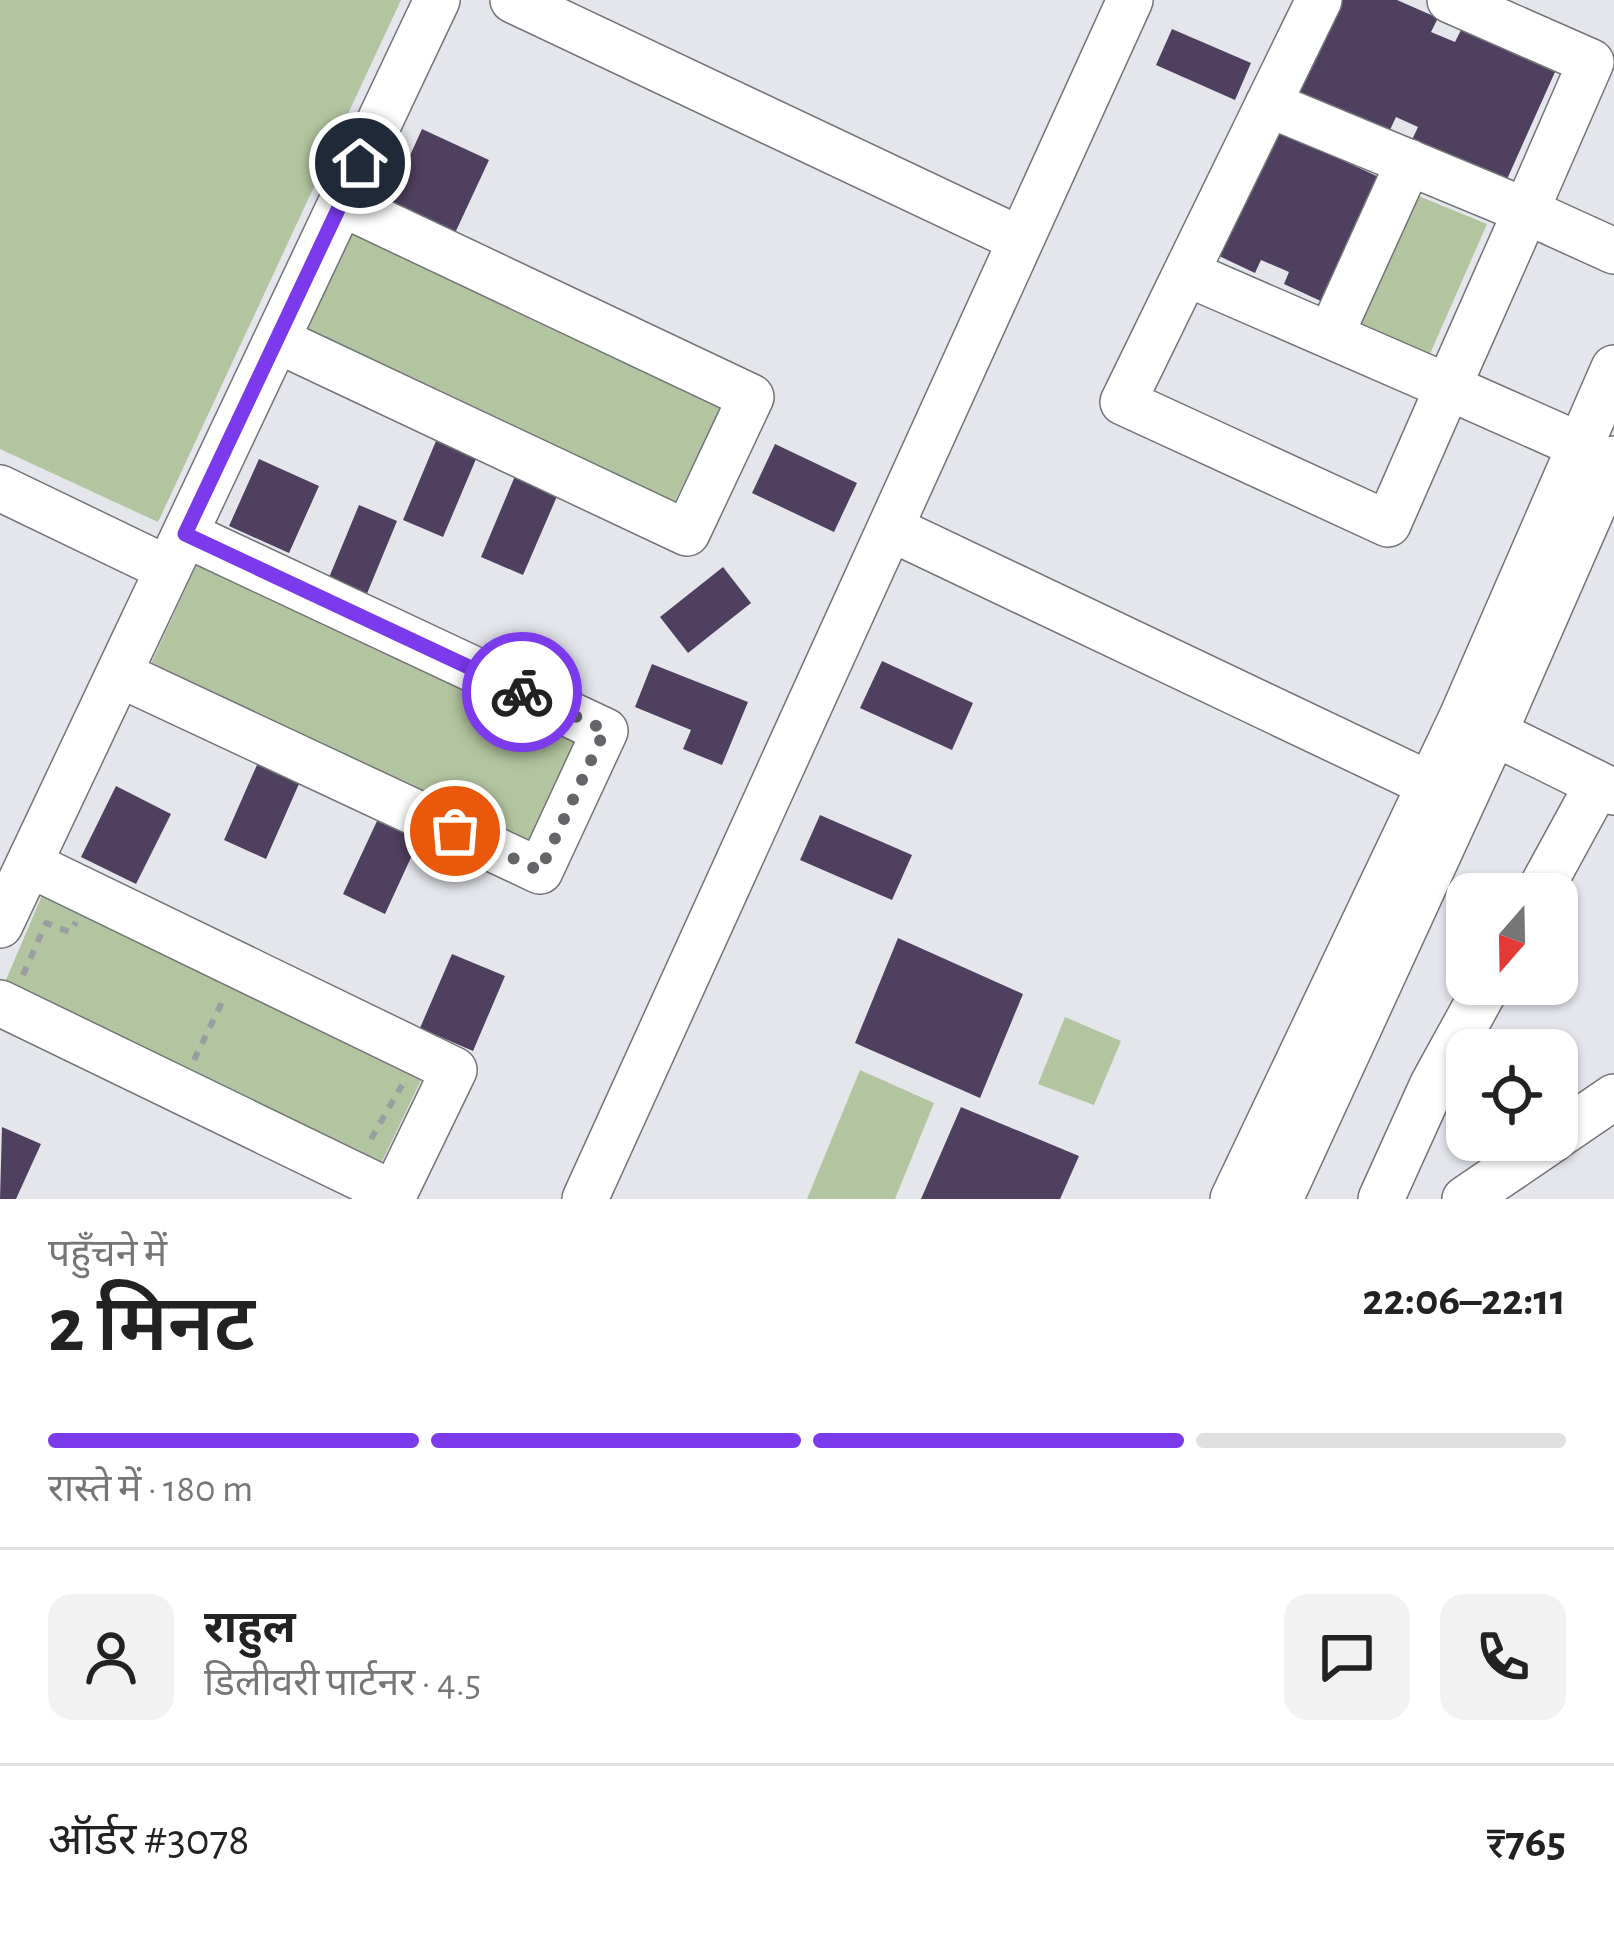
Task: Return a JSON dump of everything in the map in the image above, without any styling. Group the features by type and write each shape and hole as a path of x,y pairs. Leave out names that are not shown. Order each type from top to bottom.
{"street":[{"path":"0,926 437,0"},
{"path":"513,0 1021,240"},
{"path":"585,1199 1130,0"},
{"path":"1318,0 1123,402 1388,524 1591,62 1450,0"},
{"path":"1268,104 1614,251"},
{"path":"1331,334 1409,162"},
{"path":"277,340 687,533 752,397 341,203"},
{"path":"1186,273 1598,452"},
{"path":"1233,1199 1478,725 1598,452 1614,368"},
{"path":"0,488 177,551 605,730 540,871 119,674"},
{"path":"890,528 1446,793"},
{"path":"1478,725 1608,784 1551,873"},
{"path":"1280,1199 1446,793"},
{"path":"11,989 179,1090 394,1194 454,1070 29,864"},
{"path":"1381,1199 1433,1084 1476,1005"},
{"path":"1578,1122 1614,1097"},
{"path":"1465,1199 1520,1161"}],"path":[{"path":"11,989 46,922 70,932 78,918"},
{"path":"179,1090 228,991"},
{"path":"354,1130 374,1140 405,1078"}],"green space":[{"path":"0,0 401,0 158,522 0,449"},
{"path":"1404,190 1487,224 1426,363 1345,325"},
{"path":"348,230 720,409 673,505 298,336"},
{"path":"197,564 575,742 527,849 147,672"},
{"path":"43,893 423,1076 376,1174 0,994"},
{"path":"1065,1017 1121,1041 1094,1105 1038,1084"},
{"path":"860,1070 934,1103 895,1199 807,1199"}],"building":[{"path":"1338,0 1397,0 1438,18 1431,32 1455,42 1461,30 1555,72 1504,186 1410,144 1418,127 1396,117 1389,132 1297,92"},
{"path":"1172,29 1251,63 1235,100 1156,65"},
{"path":"422,129 489,160 455,233 389,202"},
{"path":"1275,129 1383,179 1325,303 1284,284 1289,272 1261,260 1255,273 1217,255"},
{"path":"436,441 476,459 443,537 403,520"},
{"path":"775,444 857,483 834,532 752,493"},
{"path":"259,459 319,486 289,553 229,526"},
{"path":"515,476 558,494 523,575 481,557"},
{"path":"359,505 397,521 366,596 328,580"},
{"path":"723,567 751,603 688,653 660,617"},
{"path":"882,661 973,703 952,750 860,708"},
{"path":"652,664 748,702 722,765 683,749 691,730 635,707"},
{"path":"260,758 302,777 266,859 224,840"},
{"path":"116,786 171,814 136,884 81,857"},
{"path":"820,815 912,855 892,900 800,860"},
{"path":"377,821 419,840 385,914 343,894"},
{"path":"898,938 1023,994 980,1098 855,1043"},
{"path":"452,954 505,976 473,1051 420,1028"},
{"path":"961,1107 1079,1156 1060,1199 921,1199"},
{"path":"2,1127 41,1144 16,1199 0,1199"}],"way so far":[{"path":"455,831 540,871 605,730 522,692"}],"route":[{"path":"360,163 185,534 522,692"}]}
